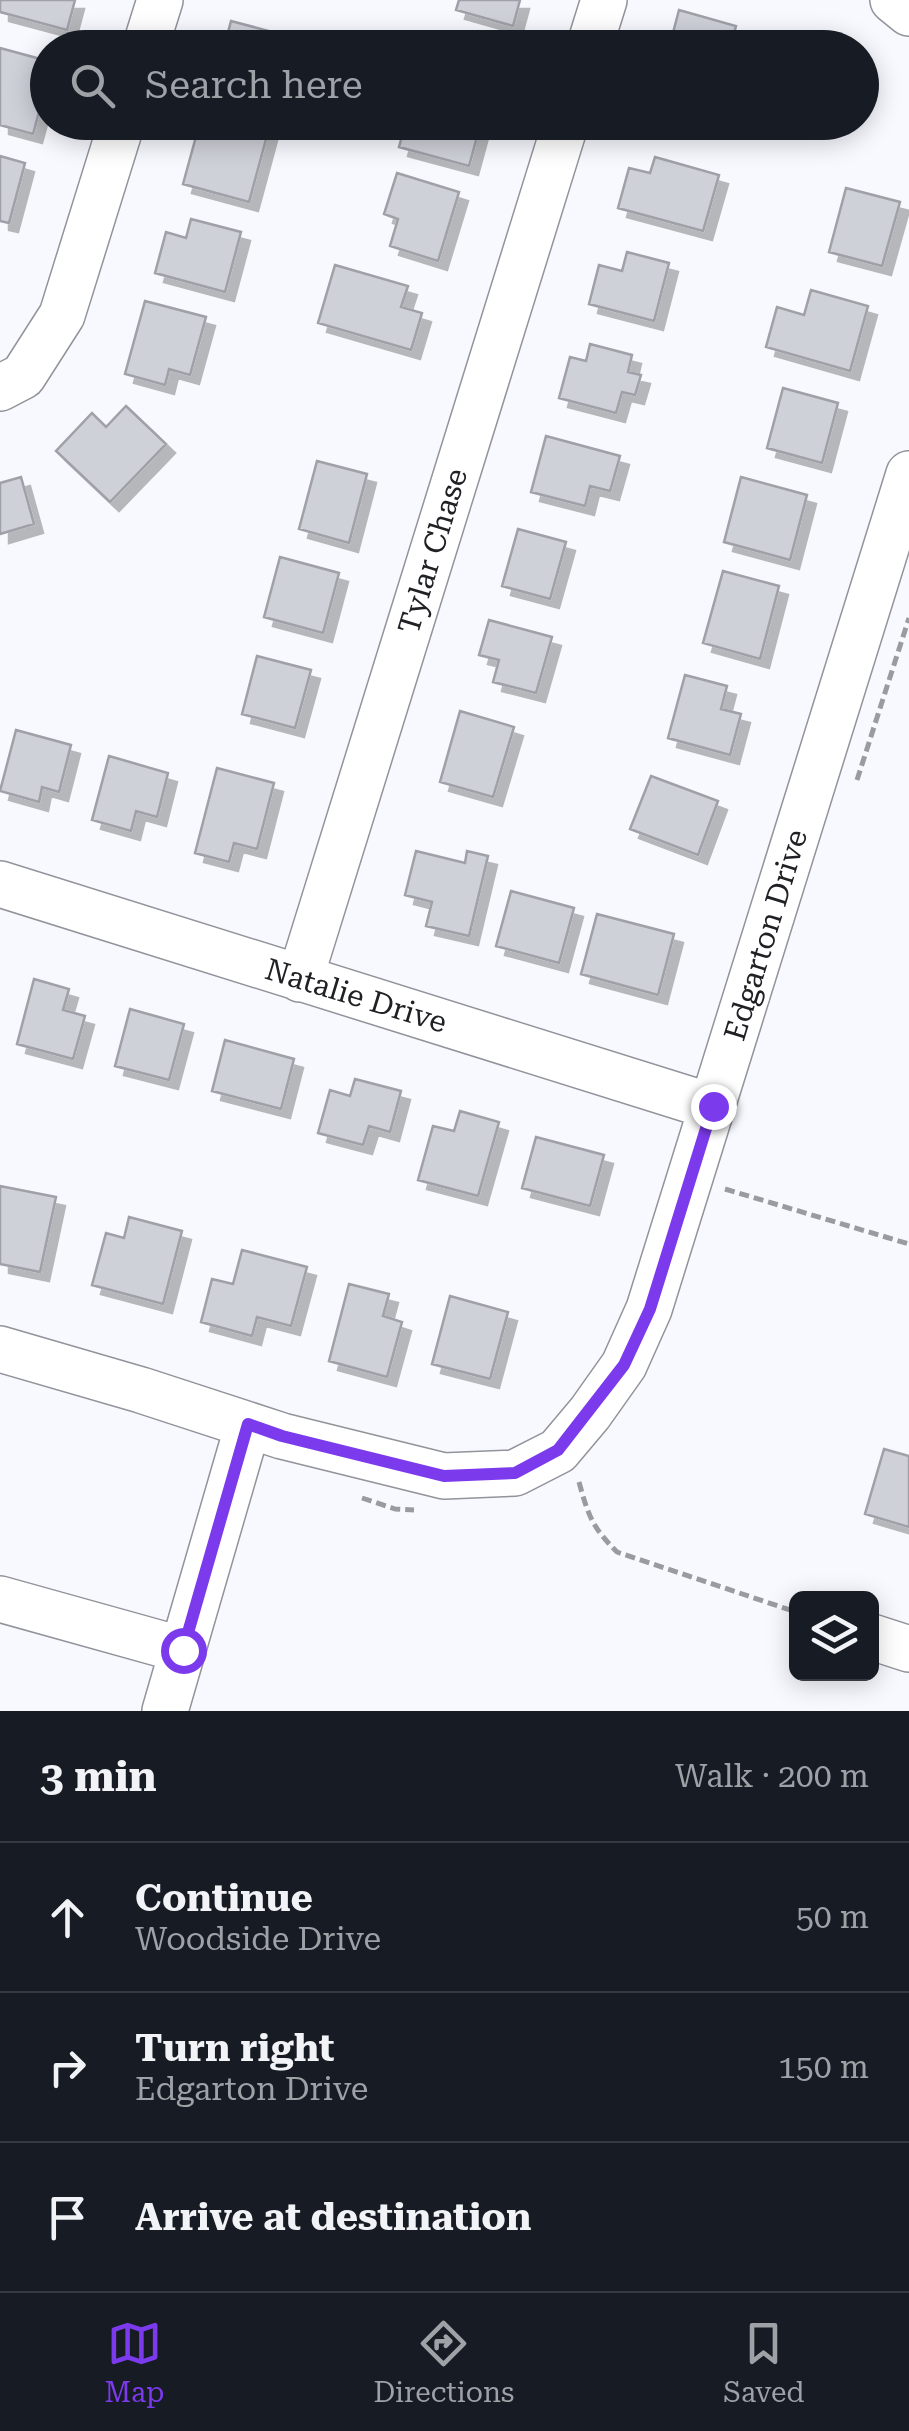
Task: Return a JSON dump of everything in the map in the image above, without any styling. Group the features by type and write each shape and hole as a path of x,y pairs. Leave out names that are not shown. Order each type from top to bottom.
{"street":[{"path":"151,30 160,0"},
{"path":"595,30 604,0"},
{"path":"893,0 909,13"},
{"path":"0,388 22,376 62,315 116,140"},
{"name":"Tylar Chase","path":"300,978 560,140"},
{"name":"Edgarton Drive","path":"0,1350 282,1436 444,1476 515,1473 558,1450 624,1365 650,1309 902,524 909,474"},
{"name":"Natalie Drive","path":"0,884 713,1106"},
{"path":"166,1711 248,1424"},
{"path":"0,1600 183,1650"},
{"path":"879,1639 909,1649"}],"path":[{"path":"855,786 909,618"},
{"path":"728,1178 724,1190 909,1244"},
{"path":"578,1479 598,1533 616,1552 789,1610"},
{"path":"349,1494 395,1509 415,1510"}],"building":[{"path":"0,0 75,0 67,30 0,12"},
{"path":"459,0 520,0 513,26 456,10"},
{"path":"679,10 736,26 735,30 674,30"},
{"path":"231,21 265,30 229,30"},
{"path":"0,48 30,56 30,133 0,125"},
{"path":"195,140 266,140 249,202 183,184"},
{"path":"401,140 476,140 469,166 399,147"},
{"path":"0,156 25,163 9,223 0,221"},
{"path":"655,157 719,175 703,231 618,208 629,168 650,173"},
{"path":"397,173 459,192 438,261 390,246 398,219 384,214"},
{"path":"846,188 900,202 882,266 829,252"},
{"path":"191,219 241,232 225,292 155,273 166,232 186,238"},
{"path":"627,252 669,263 654,321 589,304 599,265 622,271"},
{"path":"335,265 408,286 401,307 422,313 411,350 318,323"},
{"path":"811,290 868,306 850,371 766,347 777,307 804,315"},
{"path":"145,301 206,317 190,375 169,369 165,385 125,374"},
{"path":"590,344 632,355 628,372 641,375 635,395 622,392 616,413 559,398 570,357 586,361"},
{"path":"783,388 838,403 822,463 767,448"},
{"path":"126,406 166,444 110,502 56,451 92,413 106,427"},
{"path":"546,436 620,456 610,491 590,486 585,506 531,492"},
{"path":"317,461 367,474 349,543 299,529"},
{"path":"21,477 34,524 0,534 0,483"},
{"path":"741,477 807,495 790,560 724,542"},
{"path":"518,529 566,542 550,599 502,586"},
{"path":"280,557 339,573 323,633 264,617"},
{"path":"723,571 779,586 760,659 703,643"},
{"path":"489,620 552,637 536,693 493,682 499,660 479,655"},
{"path":"257,656 311,670 295,728 242,714"},
{"path":"685,675 727,686 721,709 741,714 730,755 668,738"},
{"path":"460,711 514,727 493,797 440,782"},
{"path":"16,730 71,745 59,792 42,787 39,802 0,791"},
{"path":"109,756 168,773 157,817 136,811 131,831 92,820"},
{"path":"217,768 274,783 257,849 234,843 229,862 195,853"},
{"path":"651,776 718,801 698,855 630,829"},
{"path":"416,851 465,863 467,851 488,856 469,936 426,926 432,902 405,895"},
{"path":"511,891 574,908 559,963 496,946"},
{"path":"597,914 674,934 658,995 581,974"},
{"path":"34,979 69,989 63,1010 85,1016 73,1059 17,1044"},
{"path":"130,1009 184,1024 169,1080 115,1066"},
{"path":"225,1040 294,1059 281,1109 212,1091"},
{"path":"355,1079 401,1091 390,1132 369,1126 363,1145 318,1133 330,1090 350,1096"},
{"path":"460,1111 499,1122 478,1196 418,1180 433,1126 454,1131"},
{"path":"536,1137 604,1155 590,1206 522,1188"},
{"path":"0,1186 56,1197 40,1272 0,1264"},
{"path":"129,1217 182,1231 163,1304 92,1285 106,1233 124,1238"},
{"path":"242,1250 307,1267 291,1326 257,1317 252,1336 201,1322 212,1279 233,1284"},
{"path":"349,1284 389,1294 383,1316 402,1322 387,1377 329,1361"},
{"path":"450,1296 508,1312 490,1379 432,1364"},
{"path":"884,1449 909,1456 909,1527 865,1514"}],"route":[{"path":"183,1650 248,1424 444,1476 515,1473 558,1450 624,1365 650,1309 713,1106"}]}
